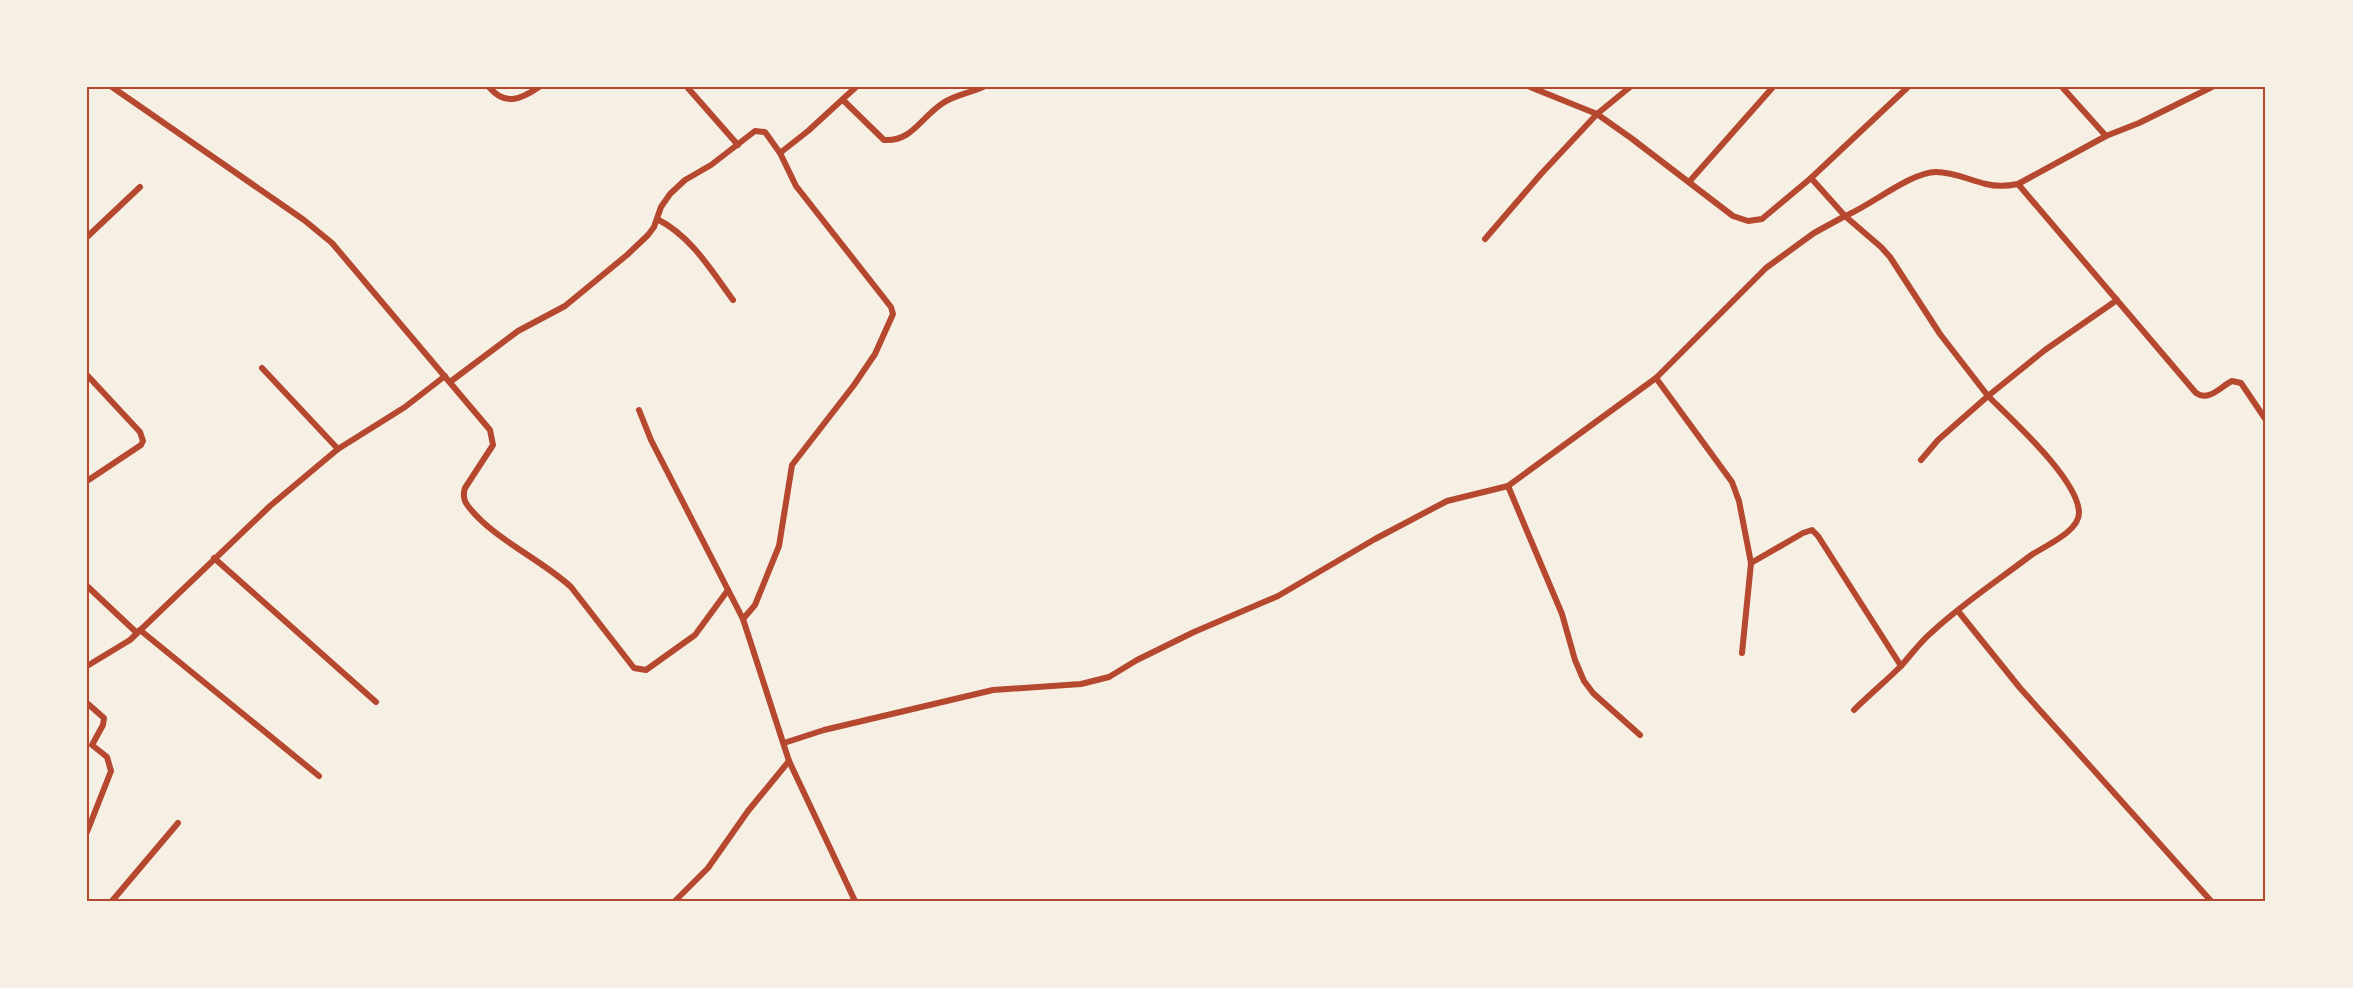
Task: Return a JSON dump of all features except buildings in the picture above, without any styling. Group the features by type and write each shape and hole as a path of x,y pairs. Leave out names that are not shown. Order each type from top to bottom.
{"street":[{"path":"112,87 304,220 332,243 490,430 492,449 465,488 463,493 466,504 512,545 571,587 634,668 646,670 688,641 728,590"},
{"path":"489,87 496,96 506,100 517,98 539,87"},
{"path":"687,87 738,145"},
{"path":"780,153 856,87"},
{"path":"843,100 884,140 894,141 913,132 943,103 983,87"},
{"path":"1530,87 1597,114 1733,216 1755,221 1772,212 1811,178 1908,87"},
{"path":"1485,239 1597,114 1630,87"},
{"path":"1689,182 1773,87"},
{"path":"2062,87 2106,136"},
{"path":"784,743 834,727 993,690 1081,684 1108,677 1194,632 1278,596 1374,539 1447,501 1508,486 1656,378 1766,268 1814,232 1923,174 1938,172 1962,176 1987,185 2018,184 2106,136 2139,123 2212,87"},
{"path":"450,382 518,331 565,306 648,235 661,207 670,194 685,180 711,165 759,130 768,135 780,153 796,186 891,307 893,314 875,354 792,465 778,546 755,605 743,619"},
{"path":"1811,178 1845,216 1890,257 1940,334 1988,396 2048,456 2061,473 2078,504 2079,520 2076,526 2043,546 1932,632 1901,666 1854,710"},
{"path":"2018,184 2196,393 2200,396 2207,396 2232,381 2241,383 2266,420"},
{"path":"87,237 140,187"},
{"path":"657,219 671,226 689,242 733,300"},
{"path":"1921,459 1938,440 1988,396 2045,350 2117,300"},
{"path":"262,368 338,449"},
{"path":"87,375 140,432 142,441 141,445 87,482"},
{"path":"88,664 119,647 138,632 270,506 338,449 405,407 445,376"},
{"path":"1656,378 1732,482 1739,501 1751,563 1742,653"},
{"path":"639,410 651,440 743,619 789,761 855,901"},
{"path":"1508,486 1562,614 1584,681 1593,693 1640,735"},
{"path":"1751,563 1812,530 1901,666"},
{"path":"214,558 376,702"},
{"path":"87,586 138,632 319,776"},
{"path":"1958,611 2020,688 2211,901"},
{"path":"87,703 104,718 92,745 107,757 111,771 87,832"},
{"path":"675,901 708,868 748,811 789,761"},
{"path":"112,901 178,823"}]}
